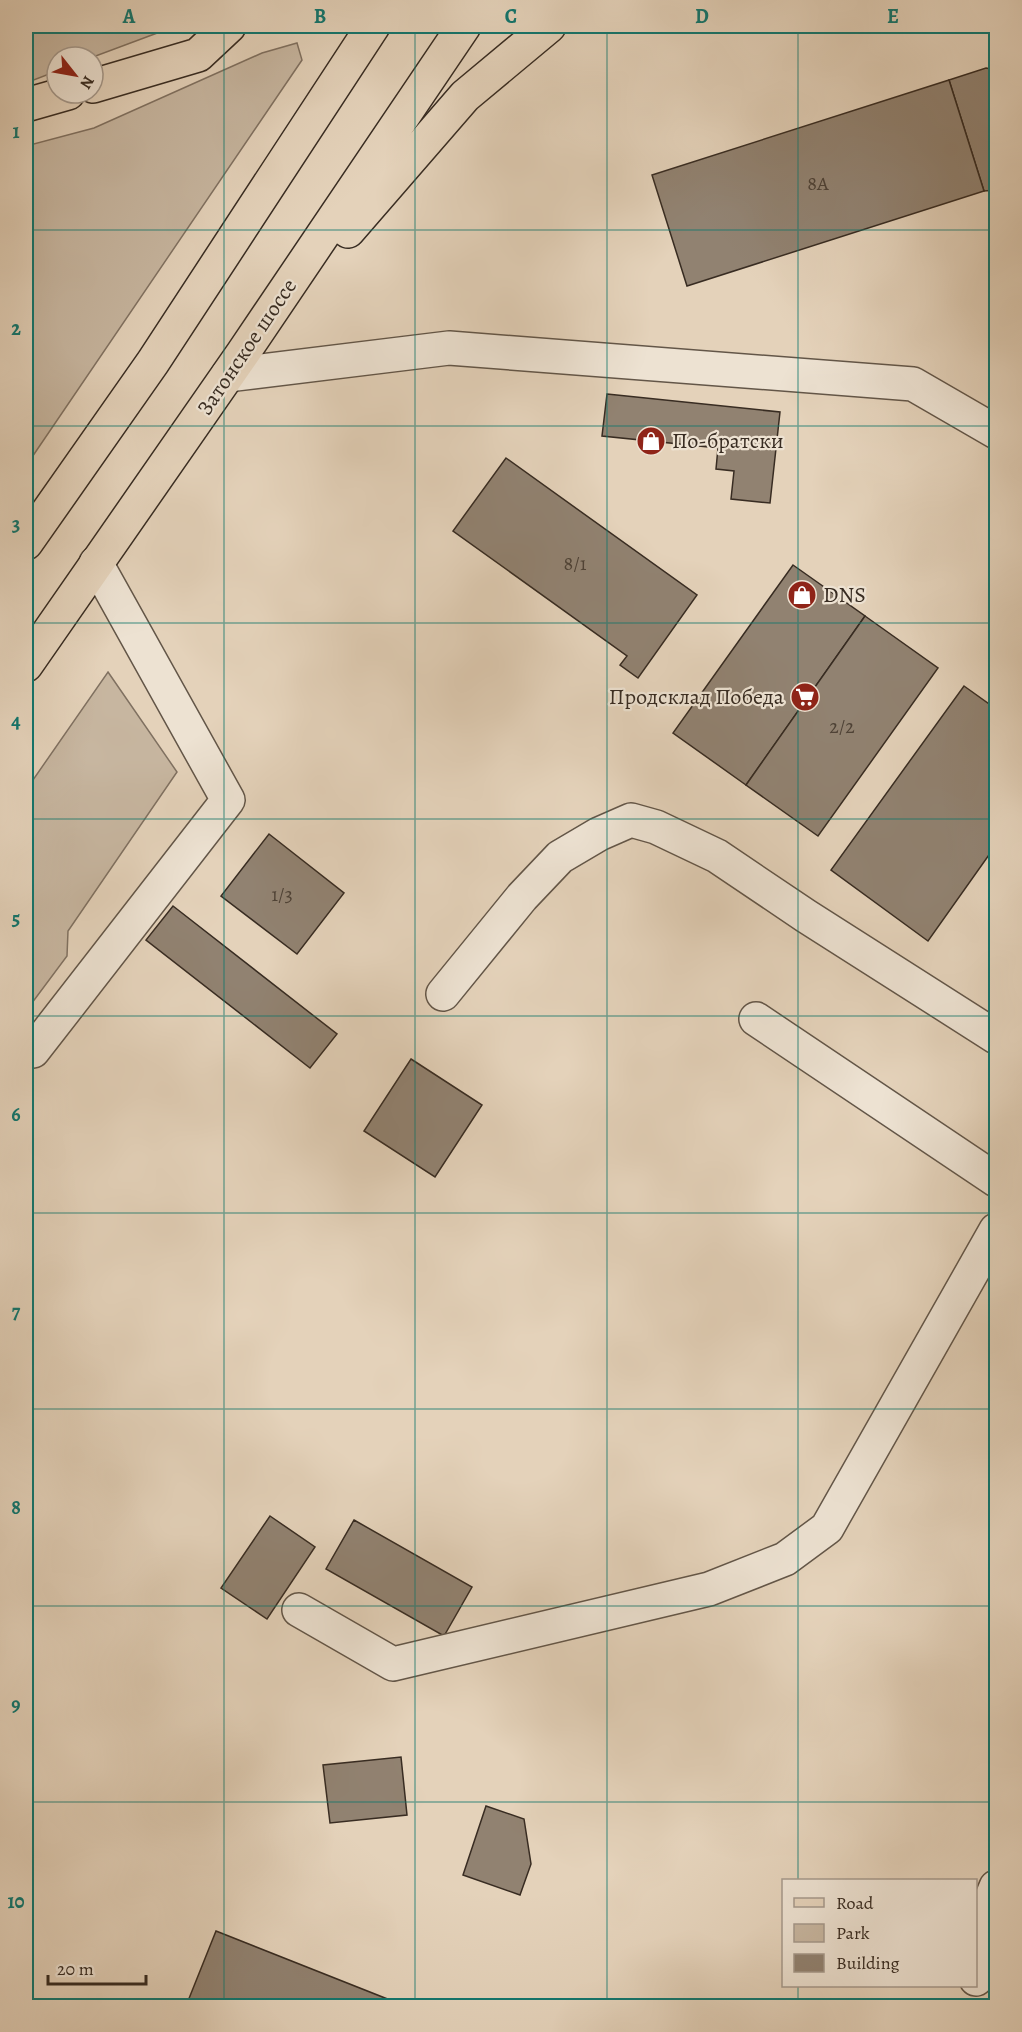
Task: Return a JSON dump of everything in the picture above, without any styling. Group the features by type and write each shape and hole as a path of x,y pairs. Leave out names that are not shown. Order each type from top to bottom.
{"main road":[{"path":"105,82 198,55 230,26"},
{"path":"26,543 153,362 373,26"},
{"name":"Затонское шоссе","path":"26,665 236,364 464,26"},
{"path":"236,364 393,177 465,96 549,26"},
{"path":"26,105 45,100"}],"street":[{"path":"236,364 449,348 914,384 996,432"},
{"path":"26,1052 33,1051 228,800 96,563"},
{"path":"443,994 522,897 560,857 599,834 631,820 656,827 717,856 806,916 996,1037"},
{"path":"756,1018 996,1180"},
{"path":"298,1610 393,1664 709,1589 785,1559 827,1528 996,1230"},
{"path":"977,1964 984,1916 996,1887"},
{"path":"972,2007 975,1987"}],"green space":[{"path":"26,26 176,26 105,53 105,45 45,45 45,76 26,83"},
{"path":"297,43 302,60 26,466 26,146 94,128 262,53"},
{"path":"108,672 177,772 68,931 67,956 26,1011 26,790"}],"building":[{"path":"986,68 996,70 996,190 984,191 949,80"},
{"path":"949,80 984,191 687,286 652,175"},
{"path":"607,394 780,412 770,503 731,499 734,471 716,469 718,448 602,436"},
{"path":"506,458 697,595 638,678 620,665 627,656 453,531"},
{"path":"793,565 865,616 746,785 673,733"},
{"path":"865,616 938,668 818,836 746,785"},
{"path":"964,686 996,709 996,845 928,941 831,870"},
{"path":"269,834 344,893 297,954 221,896"},
{"path":"173,906 337,1034 310,1068 146,940"},
{"path":"411,1059 482,1105 435,1177 364,1131"},
{"path":"270,1516 315,1547 267,1619 221,1588"},
{"path":"354,1520 472,1587 444,1636 326,1569"},
{"path":"401,1757 407,1815 330,1823 323,1765"},
{"path":"486,1806 524,1819 531,1864 520,1895 463,1875"},
{"path":"216,1931 390,2000 387,2006 186,2006"}],"place":[{"name":"По-братски","path":"651,441"},
{"name":"DNS","path":"802,595"},
{"name":"Продсклад Победа","path":"805,697"}]}
